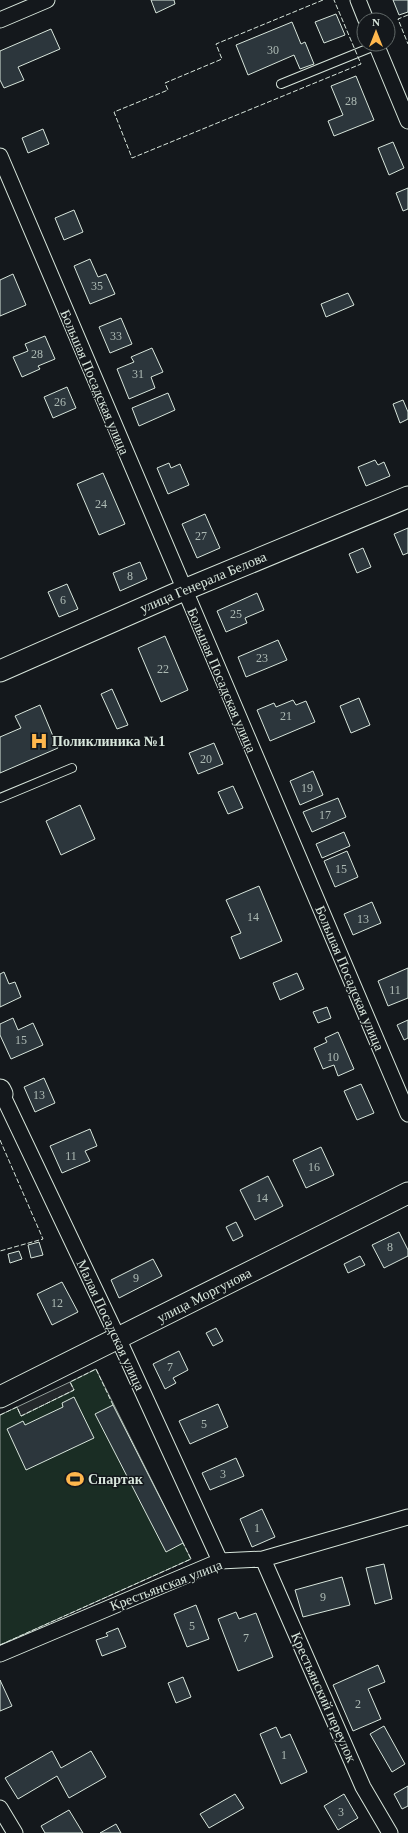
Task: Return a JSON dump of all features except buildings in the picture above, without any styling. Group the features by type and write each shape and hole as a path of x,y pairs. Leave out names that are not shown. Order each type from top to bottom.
{"main road":[{"name":"улица Генерала Белова","path":"0,671 184,590 408,497"},
{"name":"улица Моргунова","path":"0,1397 408,1193"}],"street":[{"path":"0,20 47,0"},
{"path":"358,0 363,12"},
{"path":"380,52 403,97 408,121"},
{"name":"Большая Посадская улица","path":"0,156 408,1114"},
{"name":"Малая Посадская улица","path":"1,1093 118,1338 220,1561"},
{"name":"Крестьянская улица","path":"0,1654 220,1561 263,1559 408,1517"},
{"name":"Крестьянский переулок","path":"263,1559 363,1786 390,1833"},
{"path":"0,1808 15,1833"}],"lane":[{"path":"281,84 357,52"},
{"path":"0,798 72,768"}],"green space":[{"name":"Спартак","path":"96,1369 191,1559 0,1645 0,1415 17,1407 21,1416 74,1390 70,1382"}],"shaded area":[{"path":"70,1382 74,1390 21,1416 17,1407"}],"fence":[{"path":"323,0 216,44 222,59 165,83 168,90 114,112 132,158 361,64 334,0"},
{"path":"408,15 398,19 408,44"},
{"path":"0,1140 43,1239 0,1251"},
{"path":"0,1415 17,1407 21,1416 74,1390 70,1382 96,1369 113,1405"},
{"path":"0,1645 191,1559 183,1543"}],"place":[{"name":"Поликлиника №1","path":"39,741"},
{"name":"Спартак","path":"75,1479"}]}
